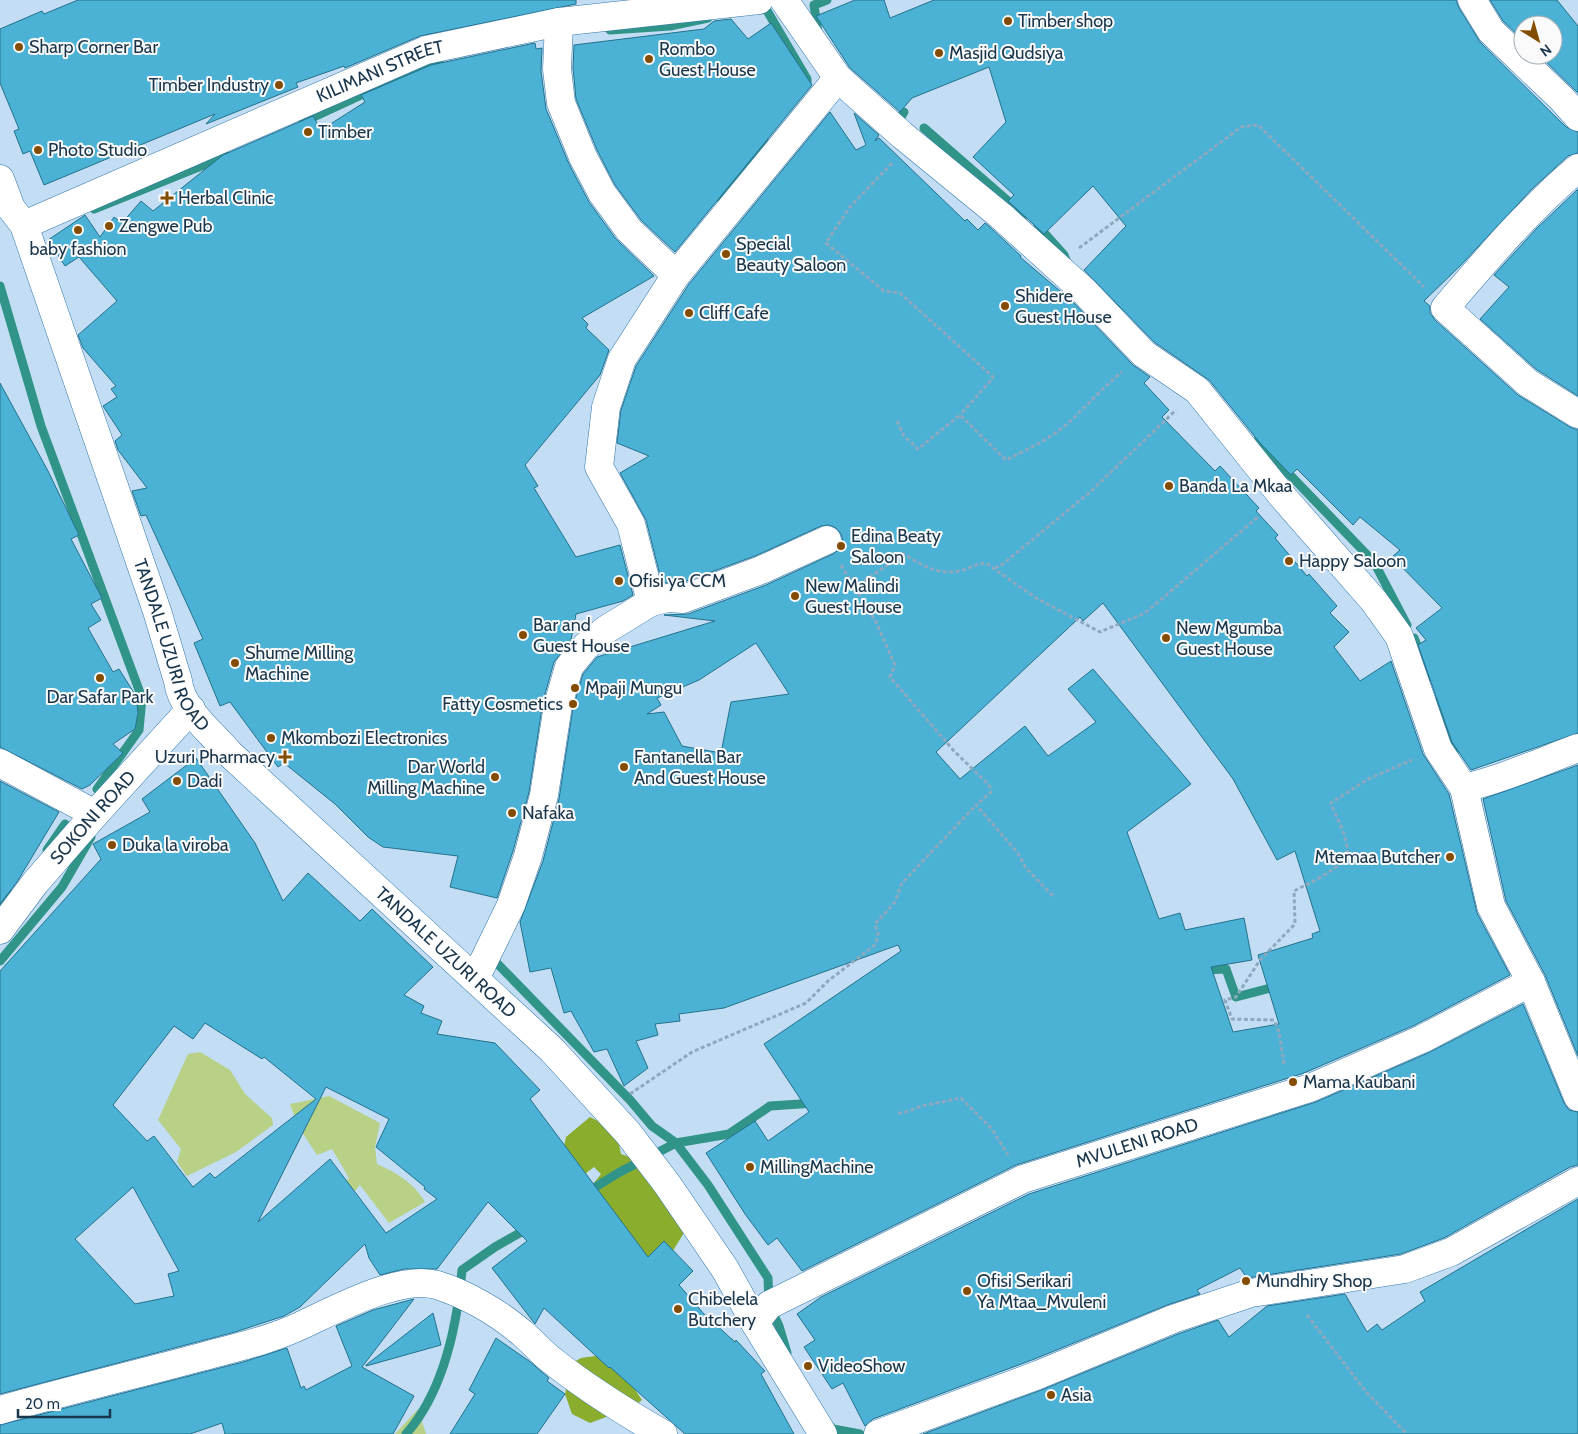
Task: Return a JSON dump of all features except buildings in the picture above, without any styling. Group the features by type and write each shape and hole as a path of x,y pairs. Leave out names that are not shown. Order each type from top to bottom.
{"street":[{"name":"KILIMANI STREET","path":"12,215 426,50 558,22 759,0"},
{"path":"784,0 838,78 911,142 1001,216 1084,291 1144,354 1196,390 1284,497 1374,601 1399,636 1438,749 1464,788 1491,906 1531,982 1578,1097"},
{"path":"1472,0 1491,31 1562,99 1578,117"},
{"path":"558,22 557,69 561,103 583,157 602,193 630,230 676,275"},
{"path":"652,602 631,524 599,467 606,407 622,359 676,275 838,78"},
{"path":"1578,168 1553,189 1499,245 1446,308 1528,383 1578,414"},
{"name":"TANDALE UZURI ROAD","path":"0,180 157,611 180,693 191,709 230,754 476,978 552,1050 628,1133 667,1184 725,1269 755,1323 823,1434"},
{"path":"476,978 511,905 528,856 544,795 558,704 569,666 593,640 652,602 668,598 683,599 762,570 827,540"},
{"name":"SOKONI ROAD","path":"0,930 35,883 191,709"},
{"path":"1464,788 1489,782 1520,768 1578,748"},
{"path":"0,763 95,814"},
{"name":"MVULENI ROAD","path":"755,1323 769,1305 1023,1179 1310,1088 1422,1039 1531,982"},
{"path":"878,1434 1038,1376 1173,1319 1251,1293 1404,1269 1451,1252 1578,1181"},
{"path":"0,1410 230,1349 290,1330 340,1306 411,1282 435,1284 469,1299 521,1332 549,1358 599,1395 663,1434"}],"path":[{"path":"1056,266 1241,127 1258,125 1446,308"},
{"path":"897,421 904,436 918,449 960,416 993,378 900,293 884,291 826,243 850,208 911,142"},
{"path":"960,416 1006,460 1033,447 1065,426 1098,391 1144,354"},
{"path":"994,568 1003,564 1090,492 1196,390"},
{"path":"852,586 864,581 904,554 935,572 960,571 973,564 986,563 1036,598 1100,632 1145,613 1284,497"},
{"path":"609,1112 628,1095 692,1052 806,1004 828,981 876,944 878,933 875,924 895,902 902,883 976,805 991,792 989,785 954,751 890,677 895,665 876,622 852,586 827,540"},
{"path":"1277,1099 1285,1077 1279,1032 1274,1020 1232,1019 1225,1000 1236,997 1260,960 1296,924 1294,891 1335,869 1344,860 1347,854 1346,844 1331,803 1368,779 1438,749"},
{"path":"976,805 1017,852 1026,868 1053,896"},
{"path":"898,1113 902,1114 922,1106 961,1098 992,1129 1023,1179"},
{"path":"1284,1288 1367,1393 1407,1434"}],"green space":[{"path":"200,1052 230,1070 245,1094 272,1118 273,1125 236,1152 187,1176 177,1162 181,1149 158,1120 188,1054"},
{"path":"329,1096 380,1123 375,1147 377,1164 404,1179 416,1189 425,1202 389,1223 360,1185 355,1191 339,1197 333,1193 349,1178 332,1149 317,1155 298,1126 290,1104"},
{"path":"590,1117 616,1130 621,1154 632,1158 695,1215 666,1262 647,1266 587,1192 601,1174 594,1167 576,1181 561,1160 566,1137"},
{"path":"595,1356 622,1370 642,1400 633,1407 590,1423 572,1414 565,1394 572,1363 581,1358"},
{"path":"418,1409 426,1434 395,1434"}],"waterway":[{"path":"818,33 814,5 827,0"},
{"path":"758,10 766,9 807,79 807,84"},
{"path":"610,30 670,26 708,18"},
{"path":"303,122 441,58"},
{"path":"890,114 895,117 901,117 904,112"},
{"path":"924,128 1024,215"},
{"path":"721,199 765,142"},
{"path":"94,209 226,156"},
{"path":"1038,226 1064,255 1068,265"},
{"path":"0,286 41,426 142,698 139,730 97,789"},
{"path":"1254,442 1293,478 1374,562 1407,625"},
{"path":"1414,638 1430,677"},
{"path":"1438,701 1454,753"},
{"path":"47,850 65,824"},
{"path":"0,961 62,887 91,837"},
{"path":"0,906 12,894"},
{"path":"489,955 630,1100 652,1126 676,1143 708,1185 768,1278 769,1305 779,1326 787,1353"},
{"path":"1202,970 1226,969 1236,997 1278,986"},
{"path":"586,1193 618,1173 676,1143 729,1134 770,1106 815,1103"},
{"path":"406,1434 419,1417 439,1378 452,1335 462,1270 495,1247 530,1227"},
{"path":"828,1424 833,1429 860,1434"}],"place":[{"name":"Timber shop","path":"1008,21"},
{"name":"Sharp Corner Bar","path":"19,47"},
{"name":"Masjid Qudsiya","path":"939,53"},
{"name":"Rombo Guest House","path":"649,59"},
{"name":"Timber Industry","path":"279,85"},
{"name":"Timber","path":"308,132"},
{"name":"Photo Studio","path":"38,150"},
{"name":"Herbal Clinic","path":"167,198"},
{"name":"Zengwe Pub","path":"109,226"},
{"name":"baby fashion","path":"78,230"},
{"name":"Special Beauty Saloon","path":"726,254"},
{"name":"Shidere Guest House","path":"1005,306"},
{"name":"Cliff Cafe","path":"689,313"},
{"name":"Banda La Mkaa","path":"1169,486"},
{"name":"Edina Beaty Saloon","path":"841,546"},
{"name":"Happy Saloon","path":"1289,561"},
{"name":"Ofisi ya CCM","path":"619,581"},
{"name":"New Malindi Guest House","path":"795,596"},
{"name":"Bar and Guest House","path":"523,635"},
{"name":"New Mgumba Guest House","path":"1166,638"},
{"name":"Shume Milling Machine","path":"235,663"},
{"name":"Dar Safar Park","path":"100,678"},
{"name":"Mpaji Mungu","path":"575,688"},
{"name":"Fatty Cosmetics","path":"573,704"},
{"name":"Mkombozi Electronics","path":"271,738"},
{"name":"Uzuri Pharmacy","path":"285,757"},
{"name":"Fantanella Bar And Guest House","path":"624,767"},
{"name":"Dar World Milling Machine","path":"495,777"},
{"name":"Dadi","path":"177,781"},
{"name":"Nafaka","path":"512,813"},
{"name":"Duka la viroba","path":"112,845"},
{"name":"Mtemaa Butcher","path":"1450,857"},
{"name":"Mama Kaubani","path":"1293,1082"},
{"name":"MillingMachine","path":"750,1167"},
{"name":"Mundhiry Shop","path":"1246,1281"},
{"name":"Ofisi Serikari Ya Mtaa_Mvuleni","path":"967,1291"},
{"name":"Chibelela Butchery","path":"678,1309"},
{"name":"VideoShow","path":"808,1366"},
{"name":"Asia","path":"1051,1395"}]}
